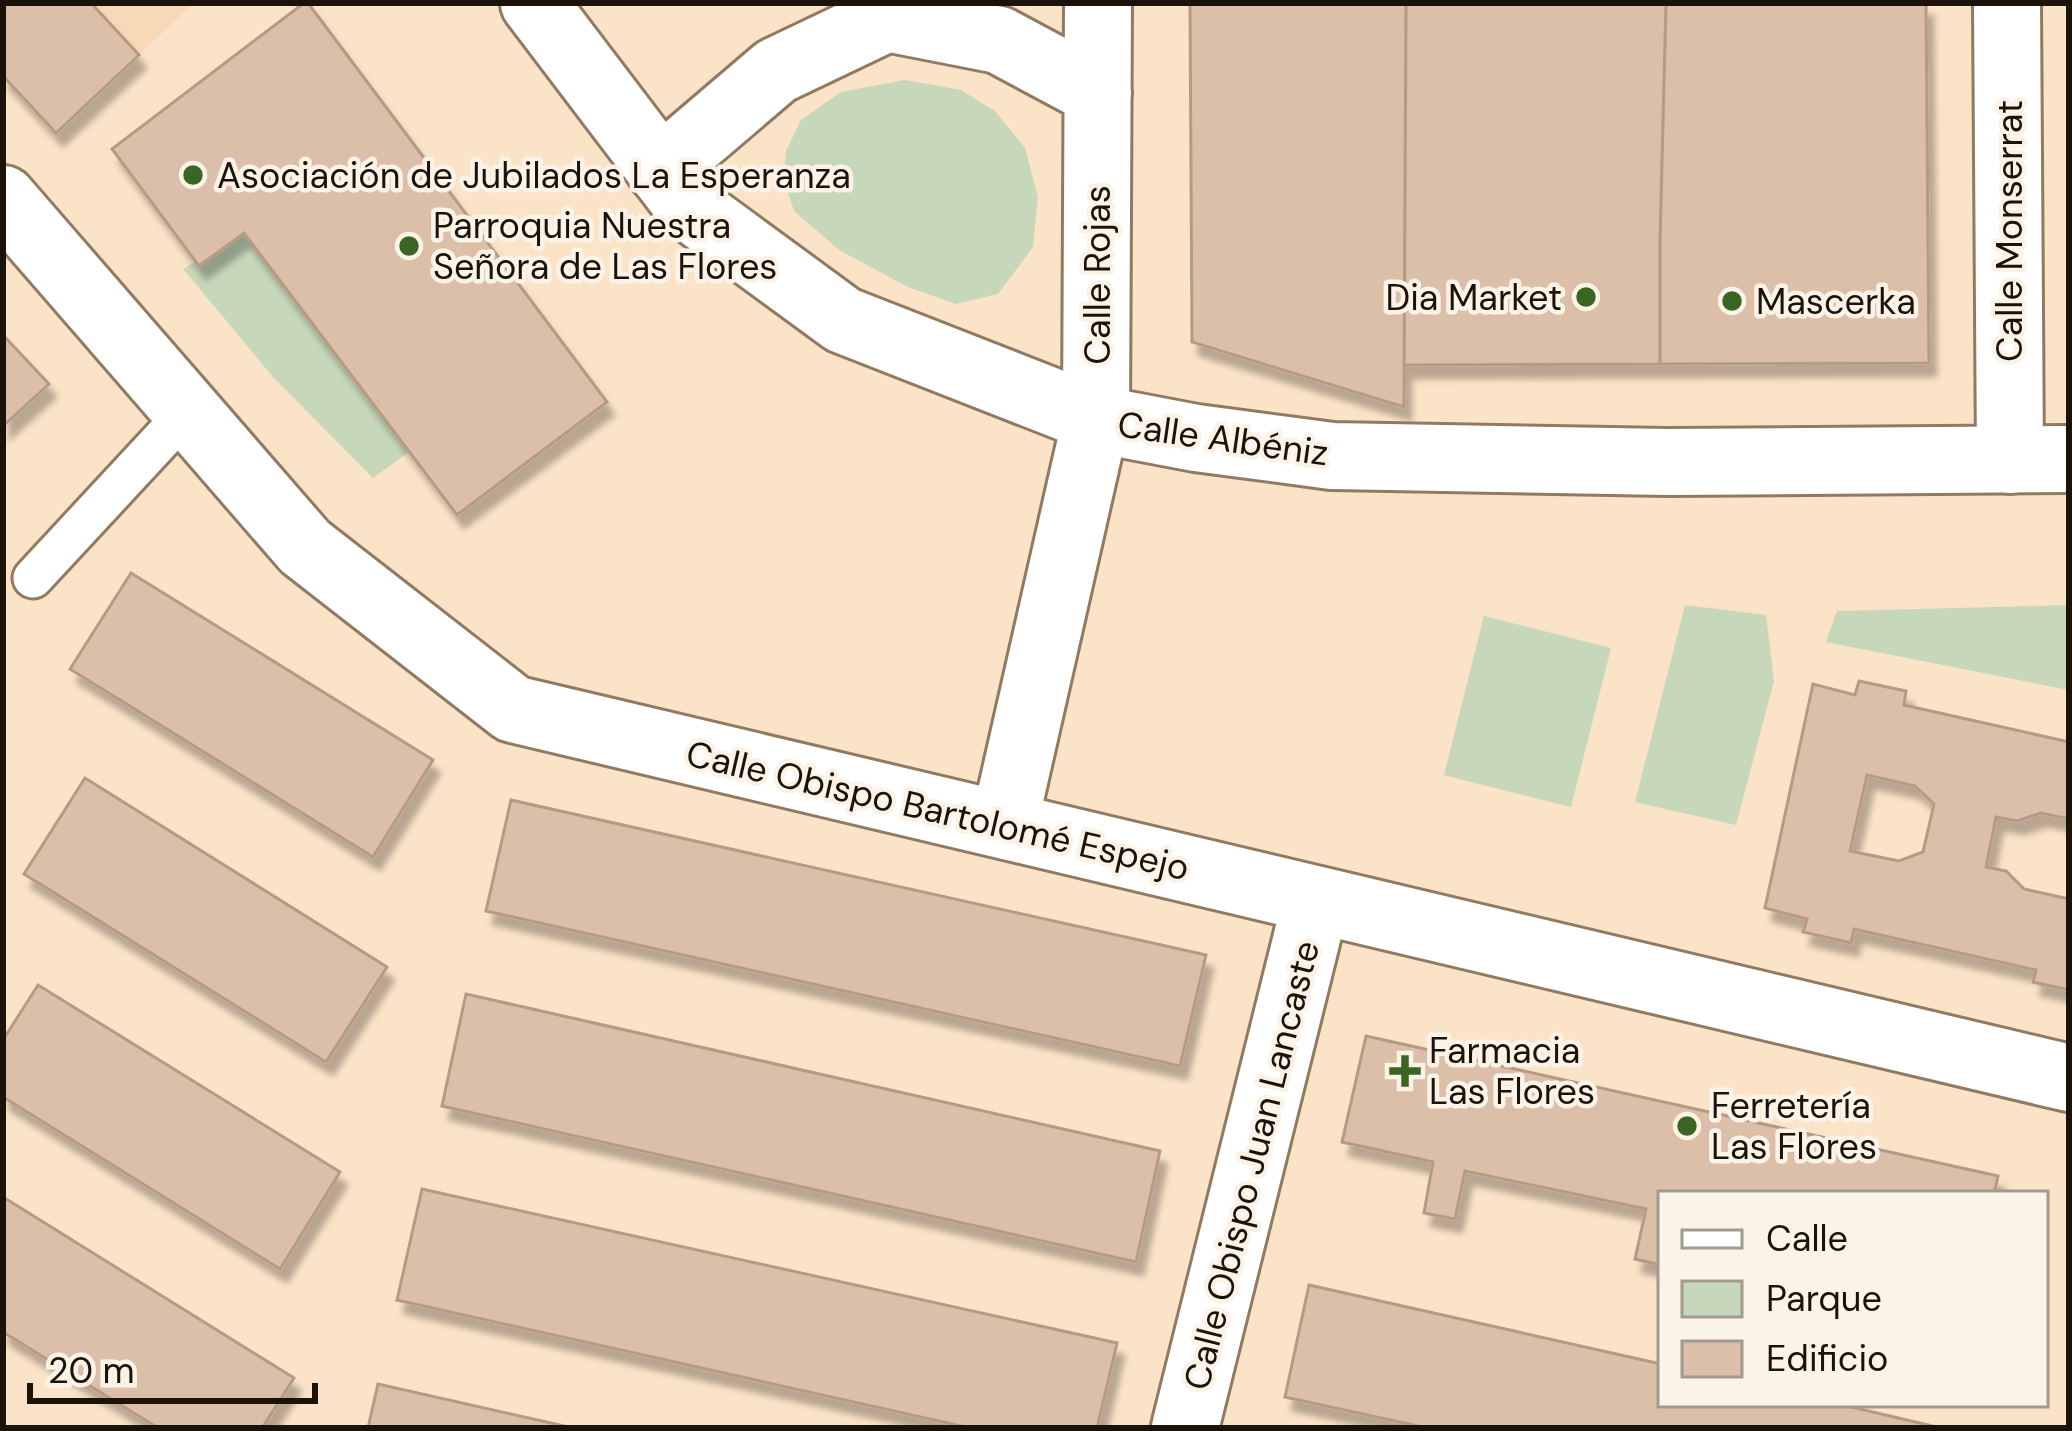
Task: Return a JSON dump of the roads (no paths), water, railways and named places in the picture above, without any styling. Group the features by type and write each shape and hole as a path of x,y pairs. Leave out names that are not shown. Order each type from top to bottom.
{"street":[{"name":"Calle Albéniz","path":"534,3 689,207 843,320 1096,419 1332,456 1668,462 2040,459"},
{"name":"Calle Rojas","path":"1004,825 1096,419 1098,3"},
{"name":"Calle Monserrat","path":"2007,3 2040,459"},
{"path":"660,170 776,71 887,18 999,40 1098,93"},
{"name":"Calle Obispo Bartolomé Espejo","path":"3,199 304,547 513,709 2069,1078"},
{"name":"Calle Obispo Juan Lancaste","path":"1185,1428 1316,901"}],"lane":[{"path":"33,578 188,412"}],"place":[{"name":"Asociación de Jubilados La Esperanza","path":"193,175"},
{"name":"Parroquia Nuestra Señora de Las Flores","path":"409,246"},
{"name":"Dia Market","path":"1586,297"},
{"name":"Mascerka","path":"1732,301"},
{"name":"Farmacia Las Flores","path":"1405,1071"},
{"name":"Ferretería Las Flores","path":"1687,1126"}]}
